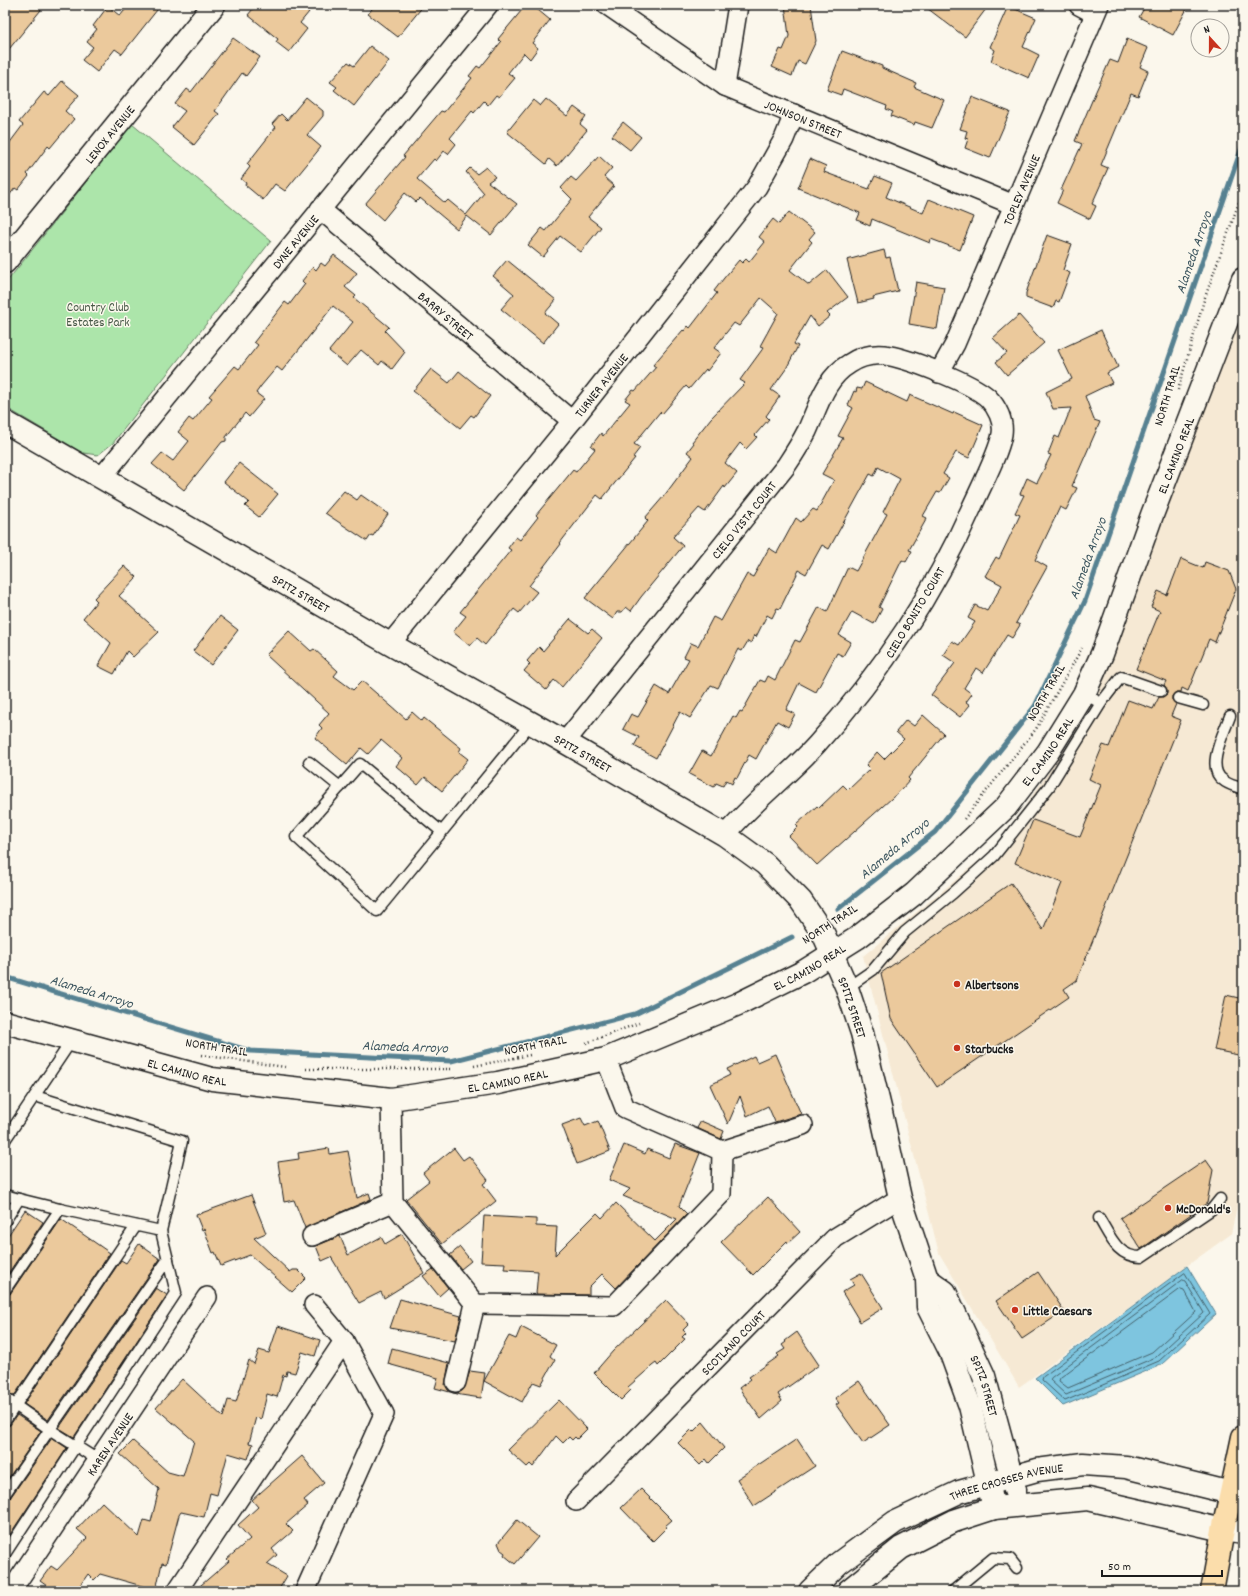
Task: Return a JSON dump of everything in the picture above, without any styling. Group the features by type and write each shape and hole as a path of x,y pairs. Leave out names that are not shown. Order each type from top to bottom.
{"main road":[{"path":"1212,1591 1233,1532 1243,1437"}],"street":[{"name":"LENOX AVENUE","path":"5,262 214,5"},
{"name":"DYNE AVENUE","path":"101,478 488,5"},
{"name":"JOHNSON STREET","path":"607,5 725,86 1014,205"},
{"path":"725,86 738,5"},
{"name":"TOPLEY AVENUE","path":"939,374 956,344 1014,205 1091,8"},
{"name":"TURNER AVENUE","path":"390,644 572,421 758,187 784,139 794,114"},
{"name":"BARRY STREET","path":"320,209 572,421"},
{"name":"EL CAMINO REAL","path":"5,1022 212,1079 391,1099 498,1083 606,1059 738,1004 803,972 856,938 914,894 1006,807 1048,752 1092,699 1102,654 1152,515 1243,279"},
{"name":"CIELO VISTA COURT","path":"565,742 786,466 806,433 826,387 836,374 858,359 882,355 898,358 939,374"},
{"name":"CIELO BONITO COURT","path":"725,835 816,745 889,656 928,594 962,528 998,449 1002,433 1002,425 997,409 987,396 974,388 939,374"},
{"name":"SPITZ STREET","path":"5,422 725,835 765,864 801,901 824,935 841,969 862,1033 882,1112 900,1198 927,1279 928,1307 950,1351 970,1406 994,1508"},
{"path":"606,1059 625,1108 722,1151 803,1125"},
{"path":"391,1099 393,1202 475,1304"},
{"path":"475,1304 614,1306 721,1194 722,1151"},
{"name":"SCOTLAND COURT","path":"576,1501 835,1238 900,1198"},
{"path":"312,1236 393,1202"},
{"name":"SPITZ STREET","path":"927,1279 945,1292 984,1376 1020,1504"},
{"name":"KAREN AVENUE","path":"11,1591 207,1297"},
{"path":"456,1382 475,1304"},
{"path":"305,1591 384,1414 344,1341 314,1305"},
{"path":"177,1591 344,1341"},
{"name":"THREE CROSSES AVENUE","path":"810,1591 839,1563 895,1522 959,1492 1037,1470 1083,1464 1126,1467 1237,1495"},
{"name":"THREE CROSSES AVENUE","path":"848,1591 901,1548 954,1521 994,1508 1020,1504 1088,1499 1233,1532"}],"lane":[{"path":"847,988 873,970 905,932 953,894 994,856 1049,787 1092,699 1121,677 1161,691"},
{"path":"1178,698 1203,705"},
{"path":"1230,716 1216,756 1215,767 1217,774 1222,780 1243,789"},
{"path":"442,832 360,764 296,837 377,911 442,832 531,723"},
{"path":"309,762 340,787"},
{"path":"5,1140 72,1040"},
{"path":"5,1554 176,1293 161,1231 182,1141 35,1096"},
{"path":"5,1195 60,1210 161,1231"},
{"path":"5,1221 19,1199"},
{"path":"1099,1218 1116,1246 1124,1254 1133,1257 1141,1257 1212,1208 1220,1199"},
{"path":"5,1290 60,1210"},
{"path":"5,1421 136,1226"},
{"path":"5,1494 168,1259"},
{"path":"5,1398 49,1429 98,1460"},
{"path":"952,1591 993,1558 1010,1559 1017,1568"}],"path":[{"name":"NORTH TRAIL","path":"1177,394 1204,300 1243,191"},
{"name":"NORTH TRAIL","path":"959,825 1036,729 1086,642"},
{"name":"NORTH TRAIL","path":"579,1045 646,1020"},
{"name":"NORTH TRAIL","path":"467,1067 534,1054"},
{"name":"NORTH TRAIL","path":"200,1055 287,1067"},
{"path":"303,1069 460,1069"}],"shaded area":[{"path":"1243,303 1243,1178 1231,1234 1019,1387 939,1253 863,956 998,845 1087,717"}],"green space":[{"name":"Country Club Estates Park","path":"132,124 271,241 113,443 98,455 83,453 5,407 5,284"}],"water":[{"path":"1187,1266 1216,1314 1161,1365 1063,1406 1035,1378"}],"building":[{"path":"11,5 45,5 5,54 5,12"},
{"path":"129,5 161,5 122,54 115,49 97,72 82,60 93,47 87,42 97,29 93,26 108,6 120,16"},
{"path":"256,5 301,5 309,12 300,23 307,29 289,52 276,42 278,39 248,15"},
{"path":"375,5 424,5 398,37 368,14"},
{"path":"526,5 532,5 550,20 532,43 538,48 530,59 524,53 508,73 515,78 499,97 496,95 488,105 484,101 474,113 472,111 450,138 456,144 448,154 444,151 436,161 434,159 417,179 445,203 448,200 466,215 484,193 466,172 470,168 477,174 486,167 495,177 488,182 517,204 491,235 467,216 457,229 420,198 416,202 405,193 383,220 365,204 405,157 403,156 441,111 444,112 472,78 469,76 477,66 480,68 501,42 498,39"},
{"path":"785,5 811,5 816,41 805,64 798,61 792,76 772,67 780,49 783,50 789,36"},
{"path":"923,5 989,5 965,37"},
{"path":"1146,5 1189,5 1173,35 1139,17"},
{"path":"1008,6 1036,18 1023,47 1039,55 1029,78 991,61 995,50 990,47"},
{"path":"233,38 260,57 246,76 242,73 215,111 219,114 194,145 172,127 185,111 175,104 187,89 191,92"},
{"path":"1127,39 1148,48 1140,67 1148,71 1138,96 1131,93 1101,165 1108,168 1092,204 1096,206 1090,219 1057,203 1063,190 1061,190 1082,144 1075,141 1096,91 1110,60 1118,63"},
{"path":"370,46 389,61 354,106 334,90 337,87 330,82 348,62 354,66"},
{"path":"842,51 882,66 882,68 916,83 914,87 944,100 932,128 915,122 914,125 891,116 893,112 886,109 887,106 843,89 841,95 827,90"},
{"path":"62,81 79,95 65,111 74,119 50,148 48,146 27,174 29,176 18,190 15,188 5,201 5,149 23,125 19,122 44,92 49,96"},
{"path":"306,97 323,111 323,116 307,135 321,147 285,191 275,184 263,200 245,185 246,183 241,179 250,167 247,164 276,127 272,124 281,114 287,120"},
{"path":"972,97 1010,112 990,158 965,148 968,139 965,138 967,131 960,129"},
{"path":"546,99 567,116 574,107 586,116 580,124 587,130 557,166 549,159 546,164 507,132 533,100 540,106"},
{"path":"623,122 641,137 630,150 612,136"},
{"path":"599,156 612,168 604,177 614,186 588,217 601,227 581,252 560,236 543,257 528,245 542,228 546,231 572,199 561,188 571,177 576,181"},
{"path":"810,159 826,166 824,172 869,189 875,176 892,183 886,197 923,213 929,199 973,217 960,250 931,239 930,243 872,219 870,226 857,220 860,213 798,188"},
{"path":"789,212 815,232 809,239 812,242 790,270 809,285 827,270 848,297 827,313 830,316 818,326 810,316 794,344 798,346 786,369 771,390 780,396 766,416 769,419 755,435 757,437 746,449 740,443 725,463 737,473 725,488 724,486 705,512 699,508 673,537 683,546 631,611 626,607 622,612 617,612 613,619 585,598 648,521 645,518 664,496 693,457 687,452 694,443 692,442 711,418 745,383 740,380 764,347 760,346 778,313 761,298 739,326 734,323 714,348 721,353 707,371 706,369 689,389 686,386 662,414 660,412 634,444 640,448 633,457 635,458 602,499 597,495 529,586 537,592 519,613 514,609 485,645 477,638 470,646 453,632 466,616 460,612 511,550 508,548 516,537 520,540 538,517 536,515 573,470 576,472 595,449 591,446 601,433 603,436 630,403 625,400 656,367 653,365 683,330 684,331 688,326 690,328 717,293 714,291 724,278 739,260 742,263 746,259 749,262 765,242 759,237 773,219 779,224"},
{"path":"1047,235 1072,244 1063,270 1070,273 1059,302 1056,301 1053,308 1026,298 1026,293"},
{"path":"884,250 886,258 890,257 898,291 873,297 874,299 858,303 847,260"},
{"path":"334,255 357,273 345,287 356,296 354,298 389,327 385,331 405,352 392,369 382,361 379,365 361,350 347,366 329,351 353,322 333,306 282,371 277,367 261,386 256,393 264,399 249,417 245,413 226,437 226,441 222,442 184,490 152,464 162,453 173,461 189,441 178,432 189,418 193,421 212,398 209,396 235,366 239,369 258,345 254,342 285,302 289,305 305,284 302,281 313,267 316,270 321,263 325,266"},
{"path":"507,260 556,300 545,313 558,324 543,343 501,309 514,294 493,276"},
{"path":"916,282 944,287 937,329 909,324"},
{"path":"1019,315 1044,343 1007,375 996,362 1007,353 993,338"},
{"path":"1101,330 1118,367 1107,373 1112,383 1085,396 1094,420 1100,422 1072,486 1077,488 1066,510 1060,507 1035,560 1047,567 1016,623 1020,625 1012,638 1007,635 983,673 976,668 964,688 972,694 966,702 970,705 960,717 931,695 955,663 943,655 952,641 959,645 975,622 968,618 975,605 987,611 1002,585 985,576 996,557 999,559 1020,515 1015,513 1024,495 1020,494 1027,478 1037,483 1051,455 1048,454 1055,436 1059,438 1071,408 1053,409 1046,392 1072,379 1058,350"},
{"path":"431,369 449,383 459,371 490,396 474,417 471,415 460,428 413,391"},
{"path":"865,382 907,402 910,395 953,414 954,412 983,425 969,458 956,452 943,474 949,478 940,493 937,492 923,516 927,518 909,550 912,551 906,562 902,560 879,607 882,609 874,624 852,612 839,635 851,642 843,656 837,653 816,692 799,683 786,710 795,714 788,727 777,721 756,759 749,755 737,778 735,777 732,784 726,780 723,786 716,783 714,787 689,774 702,751 711,756 733,716 736,718 740,711 742,712 760,680 765,682 768,676 775,680 795,640 800,642 819,607 827,612 848,567 856,571 887,514 883,512 900,479 878,467 874,476 870,474 829,549 822,545 806,574 799,570 780,609 777,608 772,618 767,615 756,637 754,635 751,643 748,641 742,651 738,649 718,688 711,685 690,718 680,712 656,758 634,746 639,737 623,729 631,714 638,717 656,686 669,694 689,659 684,657 691,643 698,646 713,617 721,621 747,574 753,577 769,548 777,553 796,518 801,522 813,509 817,511 834,480 822,474 843,438 838,436 853,408 848,405 854,391 856,392 857,388 862,389"},
{"path":"239,463 278,494 259,517 245,506 249,502 224,482"},
{"path":"344,491 357,500 361,495 388,514 373,536 371,535 367,541 325,513"},
{"path":"1181,559 1203,568 1205,562 1229,571 1236,589 1215,642 1209,639 1188,691 1182,688 1181,692 1176,692 1172,696 1172,700 1176,704 1171,716 1181,720 1077,980 1064,989 1069,997 937,1087 891,1019 881,973 1011,883 1043,930 1062,883 1015,863 1033,820 1080,837 1101,785 1089,779 1103,745 1109,747 1128,700 1153,709 1159,697 1163,697 1167,694 1167,689 1164,685 1166,681 1136,669 1160,611 1151,607 1158,591 1167,595"},
{"path":"124,566 137,577 119,596 159,632 133,657 127,651 114,674 98,666 111,643 83,618 97,601 94,598"},
{"path":"220,616 238,630 211,665 193,651"},
{"path":"570,619 588,633 592,629 602,638 562,687 554,680 546,690 524,671 530,664 527,661 539,647 543,651"},
{"path":"289,631 311,651 314,649 338,671 334,676 353,690 362,681 406,719 412,712 422,721 424,718 461,748 459,752 468,759 442,791 425,777 418,785 396,766 402,758 381,740 368,754 361,748 347,765 315,738 322,728 319,725 329,713 266,655"},
{"path":"923,715 944,734 908,778 910,780 901,790 817,865 789,836 798,827 796,825 817,806 819,808 843,785 848,790 870,769 866,765 877,752 884,759 904,739 896,732 906,720 914,726"},
{"path":"1226,995 1243,999 1243,1056 1214,1050"},
{"path":"775,1054 801,1114 775,1122 768,1106 747,1116 740,1096 728,1124 710,1085 730,1075 727,1069 754,1056 757,1062"},
{"path":"581,1118 585,1126 598,1121 610,1151 577,1164 562,1125"},
{"path":"701,1121 724,1131 721,1139 697,1128"},
{"path":"675,1144 700,1153 679,1206 687,1214 616,1288 602,1274 589,1287 589,1295 536,1294 538,1271 504,1269 505,1263 481,1262 484,1216 536,1219 536,1226 557,1227 555,1255 597,1213 602,1218 616,1203 655,1241 677,1219 623,1196 630,1189 609,1180 624,1145 645,1154 647,1149 669,1158"},
{"path":"329,1148 330,1154 348,1151 357,1198 369,1193 371,1199 305,1228 294,1200 284,1202 278,1162 299,1159 298,1153"},
{"path":"454,1148 463,1160 469,1156 488,1180 483,1184 496,1201 442,1244 406,1199 429,1181 423,1173"},
{"name":"McDonald's","path":"1206,1160 1213,1170 1207,1203 1141,1249 1120,1218"},
{"path":"251,1195 266,1233 254,1238 290,1272 293,1270 298,1270 306,1278 292,1292 250,1255 221,1266 215,1252 213,1253 204,1229 202,1230 196,1215"},
{"path":"768,1197 800,1232 788,1243 787,1241 753,1275 721,1242"},
{"path":"25,1210 43,1222 5,1278 5,1240"},
{"path":"61,1219 110,1253 14,1396 5,1392 5,1296 10,1294"},
{"path":"402,1234 424,1273 384,1298 381,1292 359,1303 331,1257 322,1261 316,1246 340,1236 348,1255 381,1237 385,1244"},
{"path":"139,1244 160,1259 48,1420 24,1404 121,1260 126,1263"},
{"path":"460,1247 471,1261 461,1269 450,1255"},
{"path":"433,1269 448,1288 439,1296 423,1276"},
{"path":"1038,1272 1064,1311 1022,1339 996,1301"},
{"path":"861,1273 883,1308 860,1322 842,1292 854,1285 850,1279"},
{"path":"156,1288 167,1295 74,1437 59,1428"},
{"path":"400,1299 461,1316 455,1341 390,1328"},
{"path":"666,1300 689,1324 683,1330 686,1333 682,1337 685,1339 658,1366 656,1363 628,1387 631,1390 621,1400 594,1373 613,1351"},
{"path":"278,1326 320,1340 315,1356 302,1352 295,1373 287,1371 286,1376 283,1375 277,1397 267,1394 261,1419 256,1417 249,1443 253,1444 248,1459 228,1453 217,1495 210,1493 204,1517 181,1512 166,1564 162,1563 156,1590 100,1574 94,1580 88,1574 76,1591 54,1591 40,1581 51,1566 57,1570 87,1538 77,1529 102,1502 139,1537 144,1520 151,1522 159,1489 120,1454 133,1441 168,1472 183,1476 194,1441 156,1408 182,1379 223,1417 228,1400 236,1402 249,1360 254,1364 259,1350 269,1353"},
{"path":"521,1327 556,1345 550,1356 555,1360 541,1385 533,1382 522,1402 484,1381 509,1336 516,1339"},
{"path":"797,1332 819,1365 778,1394 782,1401 761,1419 739,1388 751,1379 749,1377 779,1356 777,1354 785,1349 782,1345 786,1342 785,1341"},
{"path":"392,1348 449,1363 445,1385 448,1390 453,1393 435,1388 438,1378 388,1364"},
{"path":"470,1371 485,1373 481,1398 454,1393 459,1393 464,1389"},
{"path":"859,1381 890,1425 863,1443 836,1405 839,1403 835,1398"},
{"path":"559,1400 587,1429 577,1439 575,1437 572,1440 569,1437 563,1443 556,1436 533,1467 530,1464 527,1467 508,1450"},
{"path":"17,1415 41,1431 5,1483 5,1427 10,1425"},
{"path":"703,1422 724,1448 709,1463 706,1459 700,1465 678,1443 691,1430 693,1432"},
{"path":"52,1438 67,1448 5,1542 5,1500 10,1498"},
{"path":"797,1439 815,1466 754,1506 737,1479"},
{"path":"302,1456 324,1483 304,1500 308,1505 286,1524 293,1531 272,1549 277,1555 267,1564 287,1576 278,1591 194,1591 229,1561 227,1559 250,1539 238,1525 258,1507 252,1500"},
{"path":"641,1489 672,1520 653,1541 621,1508"},
{"path":"517,1520 538,1537 515,1564 504,1555 505,1553 501,1550 498,1543"}],"waterway":[{"name":"Alameda Arroyo","path":"838,909 935,832 1035,706 1085,601 1243,144"},
{"name":"Alameda Arroyo","path":"5,977 250,1051 451,1061 635,1014 792,937"}],"place":[{"name":"Albertsons","path":"957,984"},
{"name":"Starbucks","path":"957,1048"},
{"name":"McDonald's","path":"1168,1208"},
{"name":"Little Caesars","path":"1015,1310"}]}
